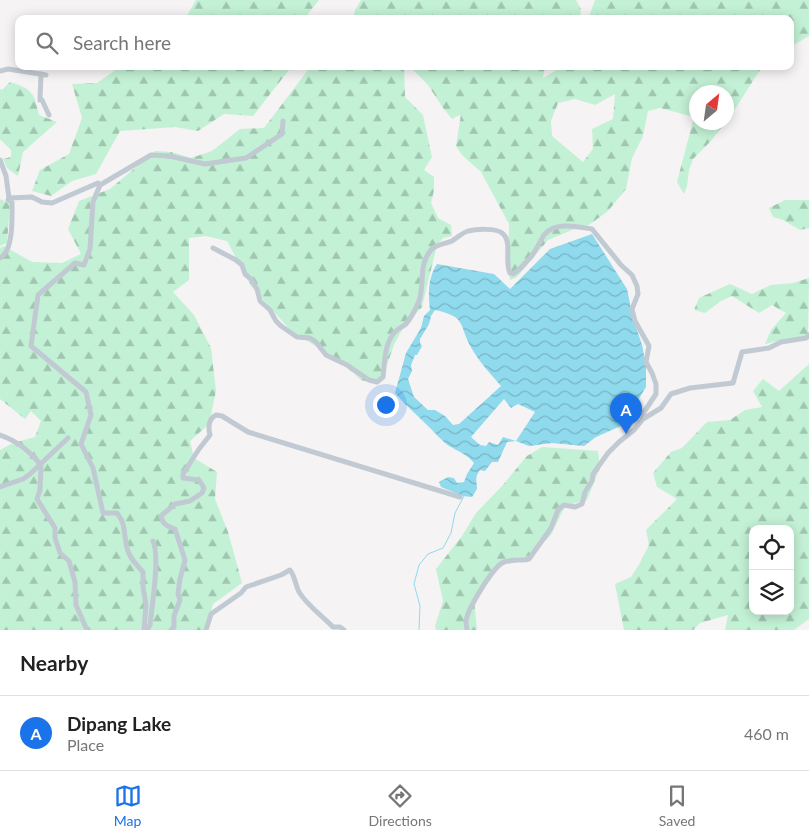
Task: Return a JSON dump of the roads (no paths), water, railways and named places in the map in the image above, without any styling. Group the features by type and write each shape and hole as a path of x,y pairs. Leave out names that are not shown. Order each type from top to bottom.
{"street":[{"path":"0,71 8,69 43,75 40,100 42,100 49,115"},
{"path":"145,630 146,606 143,572 130,557 123,521 117,513 103,513 93,468 80,444 91,415 86,392 31,346 38,295 75,263 84,265 90,249 93,202 100,185 151,154 205,164 246,158 282,134 283,121"},
{"path":"0,160 6,176 8,200 12,202 8,250 0,258"},
{"path":"9,198 32,196 42,202 52,203 90,185 98,183 100,185"},
{"path":"213,248 240,262 245,274 254,283 260,301 270,310 281,326 297,337 310,338 316,342 326,355 347,365 369,380 377,382 383,377 383,364 390,339 407,322 418,302 421,290 422,268 436,245 442,245 471,231 499,231 503,233 506,240 508,267 510,273 513,274 532,255 550,230 556,227 574,226 592,229 621,265 632,275 637,286 638,294 632,309 635,321 649,346 646,362 656,384 656,394 644,412 643,419"},
{"path":"468,630 466,622 468,614 493,572 504,562 529,559 551,528 558,510 564,505 575,507 582,504 585,492 592,481 596,468 608,453 634,430 643,419 661,408 671,394 690,388 732,383 742,352 769,348 781,342 806,338 809,335"},
{"path":"171,630 174,627 174,616 180,600 178,593 185,560 175,529 162,522 161,516 175,504 190,501 202,493 204,488 199,480 183,478 183,474 199,449 208,440 210,435 209,423 212,417 216,415 230,420 248,432 460,497"},
{"path":"0,435 15,440 41,465 40,490 36,499 55,528 55,538 60,553 69,561 75,582 76,605 87,630"},
{"path":"0,487 23,478 41,465 68,438"},
{"path":"145,630 150,625 156,558 156,546 153,541"},
{"path":"206,630 211,614 241,593 246,587 290,570 299,592 312,607 332,627 340,627 344,630"}],"water":[{"path":"592,234 627,289 646,365 646,387 623,425 596,437 584,446 552,443 529,446 516,441 507,442 498,462 492,462 485,471 480,470 478,473 476,479 477,489 472,497 463,496 441,487 439,482 448,477 454,478 457,483 464,482 474,463 466,455 444,442 395,393 406,353 421,328 424,316 430,310 429,292 432,274 437,264 494,274 510,289 550,249","holes":["435,310 458,319 475,354 501,386 459,424 453,425 445,416 435,410 428,410 414,397 408,379 412,371 411,365 415,355 417,355 422,346 420,339","504,399 511,408 518,404 535,412 516,441 503,437 498,445 489,442 486,446 480,445 471,437"]}],"waterway":[{"path":"419,630 420,606 414,584 419,565 428,554 443,548 451,533 455,513 464,496"}],"place":[{"name":"Dipang Lake","path":"626,434"}]}
